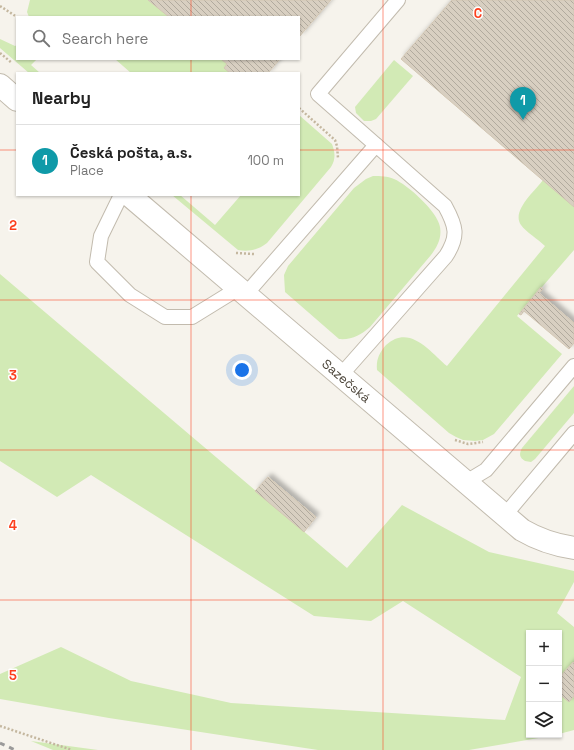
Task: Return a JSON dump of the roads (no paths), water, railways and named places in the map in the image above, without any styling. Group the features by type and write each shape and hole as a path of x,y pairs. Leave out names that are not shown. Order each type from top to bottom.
{"street":[{"path":"0,85 16,99"},
{"name":"Sazečská","path":"130,196 522,530 537,539 556,545 574,548"}],"lane":[{"path":"341,375 446,256 453,246 455,231 452,219 445,206 318,94 398,0"},
{"path":"121,196 101,236 97,262 130,295 165,316 192,317 242,291 376,145"},
{"path":"466,482 486,470 574,366"},
{"path":"505,515 574,433"}],"railway":[{"path":"0,743 15,750"}],"place":[{"name":"Česká pošta, a.s.","path":"523,120"}]}
